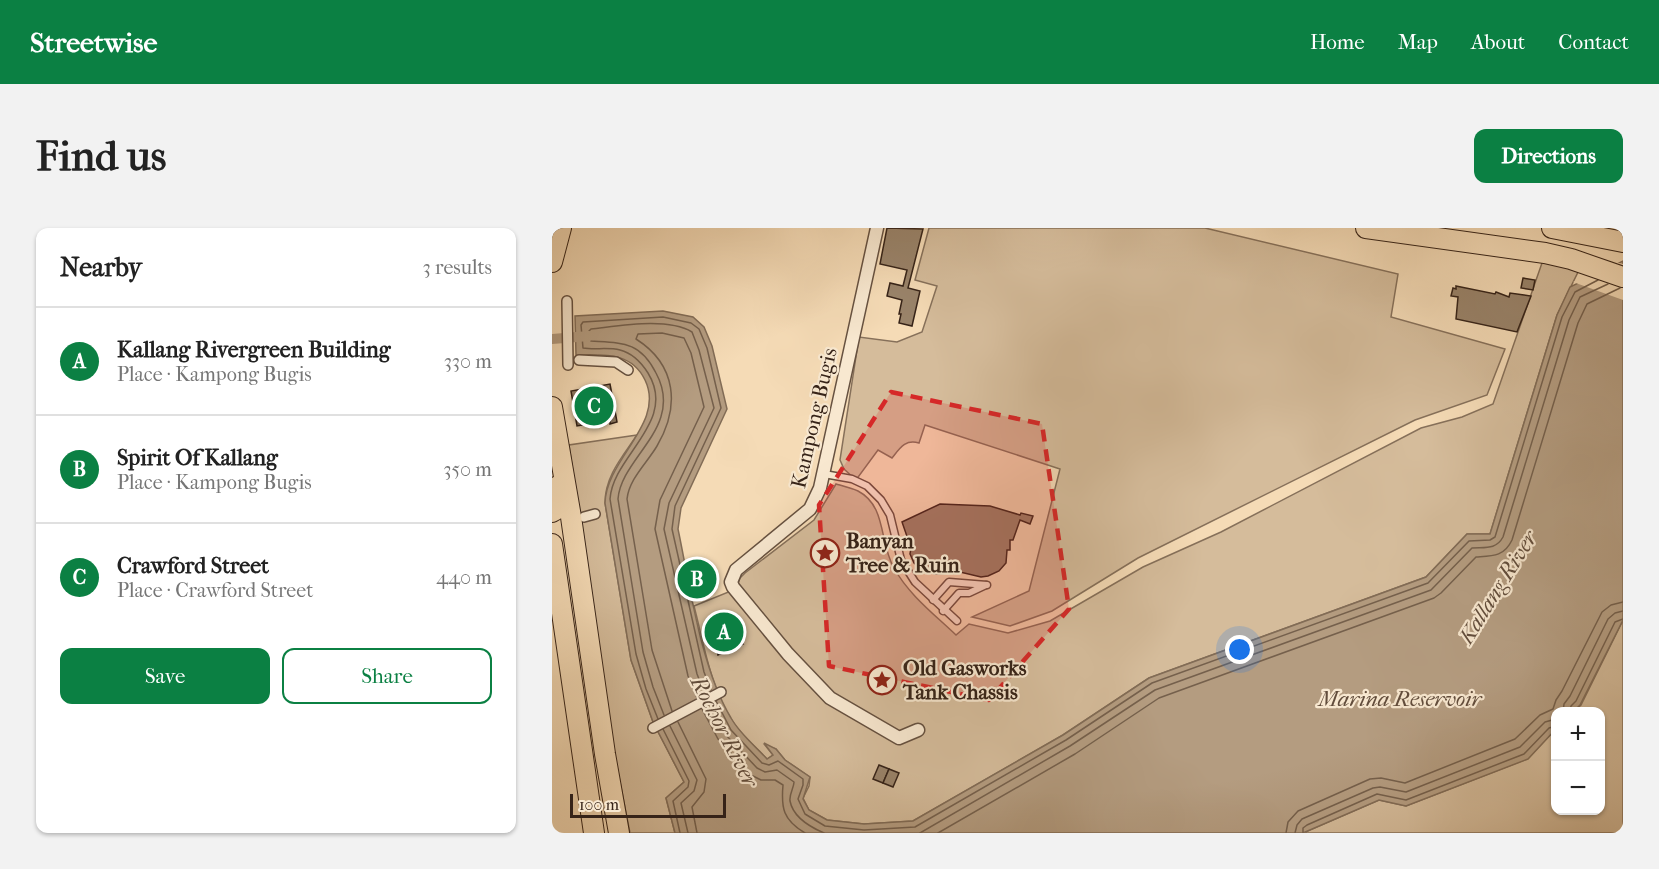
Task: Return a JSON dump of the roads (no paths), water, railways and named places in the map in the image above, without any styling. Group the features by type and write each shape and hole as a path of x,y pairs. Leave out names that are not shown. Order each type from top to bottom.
{"main road":[{"path":"552,262 561,228"},
{"path":"1366,228 1545,253 1571,259 1623,277"},
{"path":"1552,228 1623,242"},
{"path":"552,407 619,833"},
{"path":"552,450 560,504 556,511 552,512"},
{"path":"553,552 594,833"},
{"path":"586,833 591,812"}],"street":[{"name":"Kampong Bugis","path":"877,228 825,474 810,508 736,570 732,584 761,623 830,699 900,738 918,730"},
{"path":"567,301 568,365"},
{"path":"579,360 616,362 628,370"},
{"path":"584,517 595,514"},
{"path":"653,729 721,692"}],"lane":[{"path":"825,474 852,478 867,486 881,500 890,514 901,560 915,582 957,621"},
{"path":"933,600 949,582 987,585 959,593 943,610"}],"water":[{"name":"Marina Reservoir","path":"1623,261 1623,620 1580,705 1578,707 1551,707 1551,734 1528,759 1406,806 1379,800 1303,833 675,833 666,798 684,782 653,722 631,660 605,503 608,487 615,471 642,426 648,411 649,396 645,380 639,371 624,359 606,355 576,355 575,316 663,311 693,317 704,327 712,346 727,409 681,508 678,529 704,651 721,698 731,718 748,740 767,759 773,755 764,743 776,749 785,760 810,777 803,799 809,810 827,820 864,824 913,821 1063,735 1149,678 1426,577 1467,534 1490,534 1557,315 1570,287"}],"waterway":[{"name":"Rochor River","path":"552,339 589,336"}],"place":[{"name":"Crawford Street","path":"594,406"},
{"name":"Banyan Tree & Ruin","path":"825,553"},
{"name":"Spirit Of Kallang","path":"697,579"},
{"name":"Kallang Rivergreen Building","path":"724,632"},
{"name":"Old Gasworks Tank Chassis","path":"882,680"}],"water label":[{"name":"Kallang River","path":"1497,587"}]}
